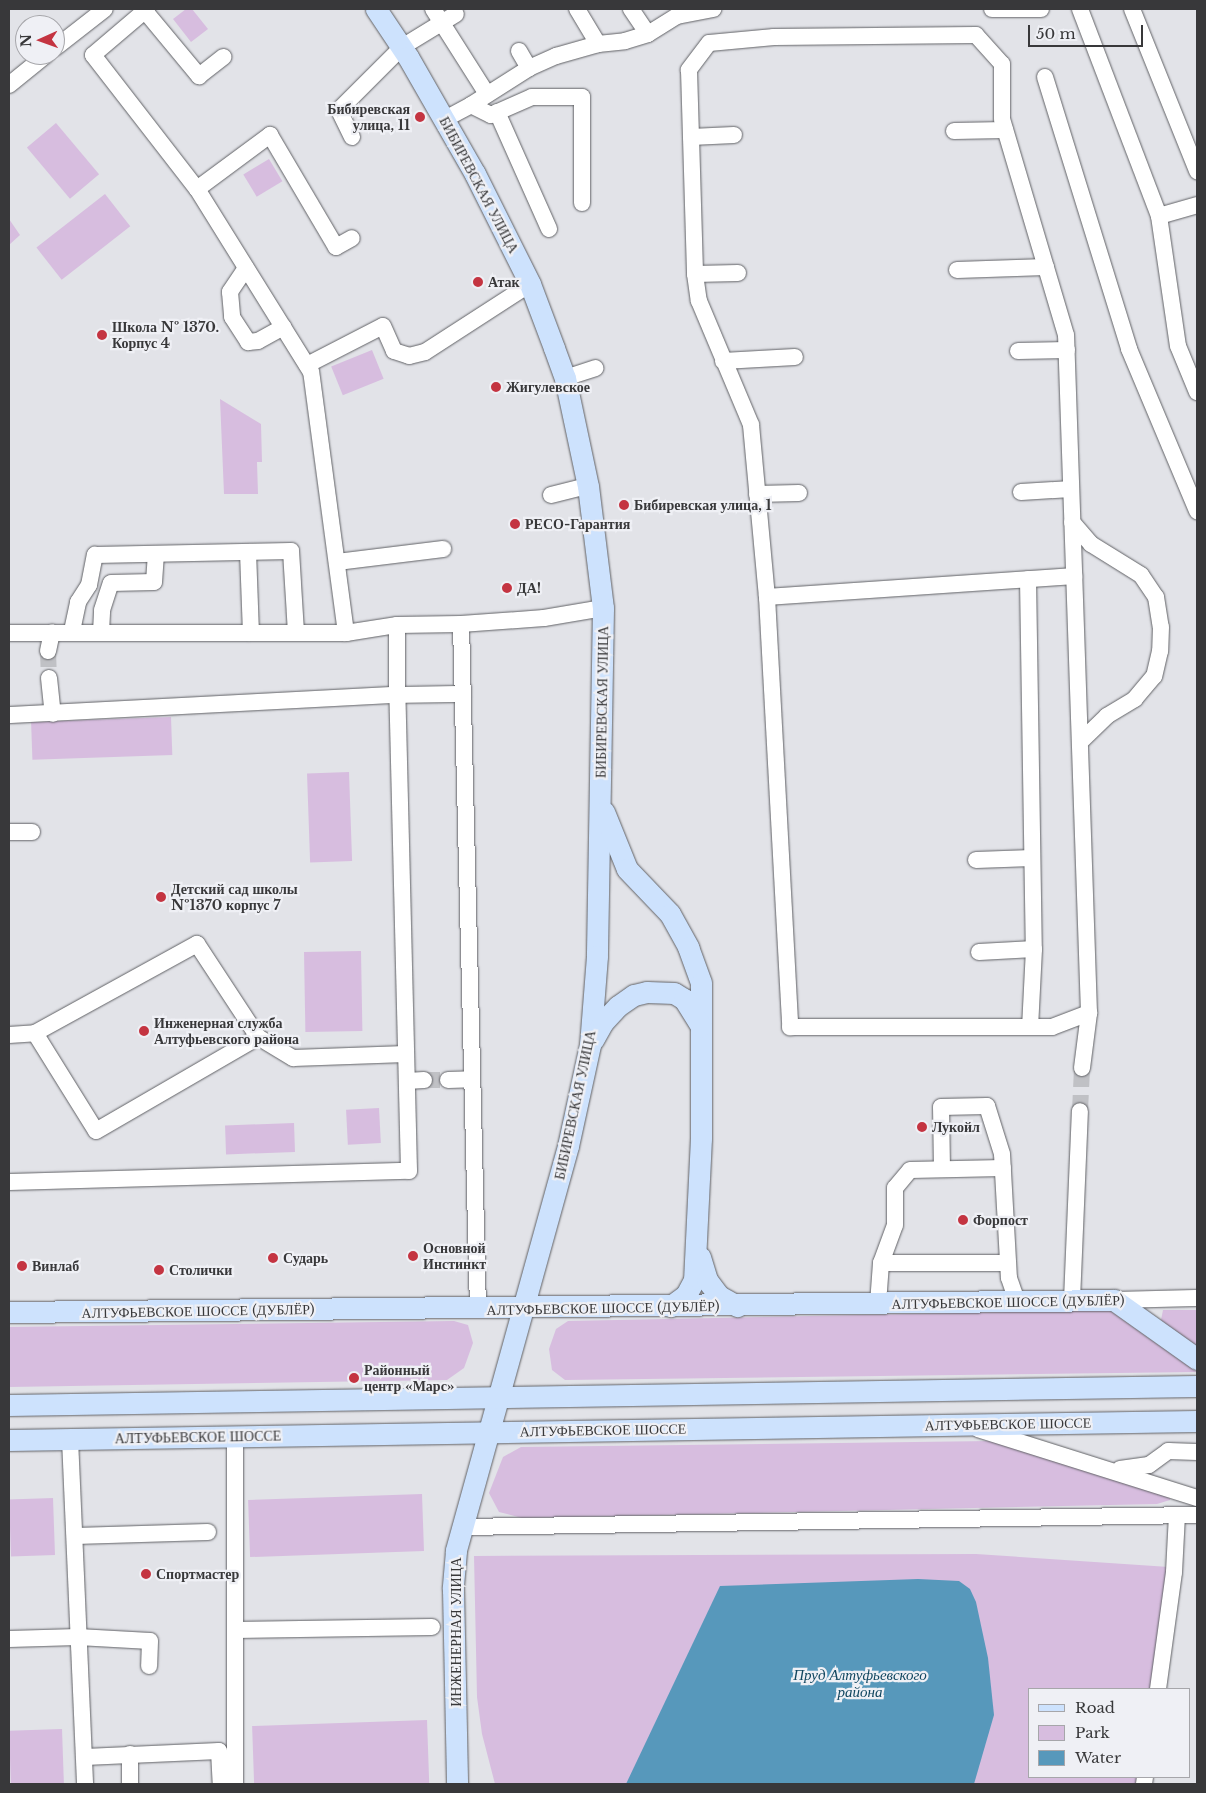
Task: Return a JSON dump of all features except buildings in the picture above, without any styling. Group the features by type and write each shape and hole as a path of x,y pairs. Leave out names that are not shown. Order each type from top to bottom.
{"main road":[{"name":"БИБИРЕВСКАЯ УЛИЦА","path":"376,9 402,47 445,118 530,284 565,378 588,486 603,608 597,956 590,1045 568,1146 488,1433"},
{"path":"601,802 628,869 670,914 688,947 700,983 702,1029 697,1246 694,1280 686,1295 671,1306"},
{"path":"590,1045 603,1022 618,1006 634,995 647,992 674,993 684,999 702,1029"},
{"path":"697,1246 707,1280 719,1296 737,1306"},
{"path":"1114,1300 1197,1358"},
{"name":"АЛТУФЬЕВСКОЕ ШОССЕ (ДУБЛЁР)","path":"9,1312 522,1309 1114,1300"},
{"path":"9,1405 1197,1386"},
{"name":"АЛТУФЬЕВСКОЕ ШОССЕ","path":"9,1440 1197,1421"},
{"name":"ИНЖЕНЕРНАЯ УЛИЦА","path":"457,1784 454,1569 488,1433"},
{"name":"ИНЖЕНЕРНАЯ УЛИЦА","path":"456,1715 467,1784"}],"street":[{"path":"65,40 104,9"},
{"path":"577,9 598,44"},
{"path":"631,9 648,34"},
{"path":"445,118 472,105 529,68 598,44 625,41 648,34 677,16 714,9"},
{"path":"992,9 1041,9"},
{"path":"1080,9 1158,216 1178,346 1197,392"},
{"path":"1132,9 1197,172"},
{"path":"223,57 199,76 146,10 93,55 197,189 307,364 314,383 346,633"},
{"path":"352,137 339,110 402,47 437,16 456,14"},
{"path":"437,16 487,94"},
{"path":"1082,1068 1089,1013 1066,336 1005,130 1002,64 976,35 774,37 709,43 689,70 695,274 698,301 751,425 767,597 790,1027 1052,1027 1089,1013"},
{"path":"519,51 529,68"},
{"path":"9,85 34,65"},
{"path":"1045,77 1129,349 1197,511"},
{"path":"472,105 491,115 532,98 582,97 582,203"},
{"path":"497,112 549,229"},
{"path":"954,131 1005,130"},
{"path":"197,189 270,135 336,247 352,238"},
{"path":"691,137 734,135"},
{"path":"1158,216 1197,205"},
{"path":"246,268 230,292 232,317 248,342 258,341 283,327"},
{"path":"957,270 1046,268"},
{"path":"695,274 738,273"},
{"path":"307,364 383,326 394,351 409,356 425,352 530,284"},
{"path":"1018,351 1067,350"},
{"path":"724,361 795,357"},
{"path":"565,378 595,368"},
{"path":"551,495 588,486"},
{"path":"1021,492 1071,490"},
{"path":"757,494 799,493"},
{"path":"1072,522 1092,544 1141,575 1156,597 1161,627 1160,651 1154,676 1135,699 1108,716 1080,742"},
{"path":"337,562 443,549"},
{"path":"72,631 78,602 89,585 95,555 291,551 296,633"},
{"path":"248,552 252,633"},
{"path":"100,632 102,610 111,583 154,582 156,554"},
{"path":"767,597 1074,576"},
{"path":"1028,579 1034,949 1030,1027"},
{"path":"9,633 72,631 346,633 398,625 461,624 544,618 603,608"},
{"path":"461,624 478,1309"},
{"path":"9,1182 409,1171 397,695 398,625"},
{"path":"48,651 52,632"},
{"path":"48,678 53,714"},
{"path":"9,716 397,695 462,694"},
{"path":"9,832 32,832"},
{"path":"976,860 1032,858"},
{"path":"9,1035 35,1034 197,944 258,1037 293,1058 406,1054"},
{"path":"979,952 1034,949"},
{"path":"35,1034 96,1132 258,1037"},
{"path":"448,1080 472,1079"},
{"path":"407,1081 424,1080"},
{"path":"942,1169 941,1107 987,1106 1002,1154 1008,1263 1016,1302"},
{"path":"1072,1300 1080,1111"},
{"path":"878,1304 881,1264 894,1225 895,1188 910,1170 1003,1168"},
{"path":"881,1264 1008,1263"},
{"name":"АЛТУФЬЕВСКОЕ ШОССЕ (ДУБЛЁР)","path":"1114,1300 1197,1298"},
{"path":"948,1425 1002,1436 1192,1496 1185,1515 1174,1572 1158,1688"},
{"path":"235,1436 236,1784"},
{"path":"70,1439 85,1784"},
{"path":"1103,1468 1141,1468 1168,1451 1197,1452"},
{"path":"463,1527 1185,1515"},
{"path":"75,1536 208,1532"},
{"path":"235,1630 432,1627"},
{"path":"9,1639 78,1637 150,1641 149,1666"},
{"path":"85,1757 219,1751 222,1784"},
{"path":"130,1754 130,1784"}],"green space":[{"path":"186,9 192,9 208,29 191,42 173,19"},
{"path":"56,123 99,174 70,199 27,147"},
{"path":"269,159 282,181 257,197 243,174"},
{"path":"105,194 130,226 62,280 36,248"},
{"path":"9,219 20,235 9,245"},
{"path":"372,350 384,379 343,395 331,366"},
{"path":"220,399 261,424 262,462 257,462 258,494 224,494"},
{"path":"171,717 172,755 32,760 31,722"},
{"path":"349,772 352,861 310,862 307,773"},
{"path":"361,951 362,1031 305,1032 304,952"},
{"path":"379,1108 381,1143 348,1145 346,1110"},
{"path":"294,1123 295,1152 226,1154 225,1125"},
{"path":"1109,1310 1197,1372 565,1380 552,1370 549,1349 556,1329 568,1321"},
{"path":"1163,1310 1197,1310 1197,1350 1161,1320"},
{"path":"454,1321 468,1325 473,1343 464,1368 447,1380 9,1387 9,1327"},
{"path":"991,1441 1170,1497 1170,1500 1157,1504 522,1518 499,1512 489,1493 503,1457 521,1447"},
{"path":"422,1494 424,1551 250,1557 248,1500"},
{"path":"53,1498 55,1555 11,1557 9,1500"},
{"path":"976,1554 1169,1567 1150,1688 1028,1688 1028,1778 1137,1778 1136,1784 495,1784 482,1734 477,1697 474,1556"},
{"path":"427,1720 429,1783 254,1784 252,1726"},
{"path":"62,1729 64,1784 11,1784 9,1731"}],"water":[{"name":"Пруд Алтуфьевского района","path":"918,1579 959,1581 970,1589 976,1602 988,1658 994,1715 974,1784 626,1784 720,1586"}],"tunnel":[{"path":"48,651 49,678"},
{"path":"1080,1111 1082,1068"},
{"path":"424,1080 448,1080"}],"place":[{"name":"Бибиревская улица, 11","path":"420,117"},
{"name":"Атак","path":"478,282"},
{"name":"Школа № 1370. Корпус 4","path":"102,335"},
{"name":"Жигулевское","path":"496,387"},
{"name":"Бибиревская улица, 1","path":"624,505"},
{"name":"РЕСО-Гарантия","path":"515,524"},
{"name":"ДА!","path":"507,588"},
{"name":"Детский сад школы №1370 корпус 7","path":"161,897"},
{"name":"Инженерная служба Алтуфьевского района","path":"144,1031"},
{"name":"Лукойл","path":"922,1127"},
{"name":"Форпост","path":"963,1220"},
{"name":"Основной Инстинкт","path":"413,1256"},
{"name":"Сударь","path":"273,1258"},
{"name":"Винлаб","path":"22,1266"},
{"name":"Столички","path":"159,1270"},
{"name":"Районный центр «Марс»","path":"354,1378"},
{"name":"Спортмастер","path":"146,1574"}]}
